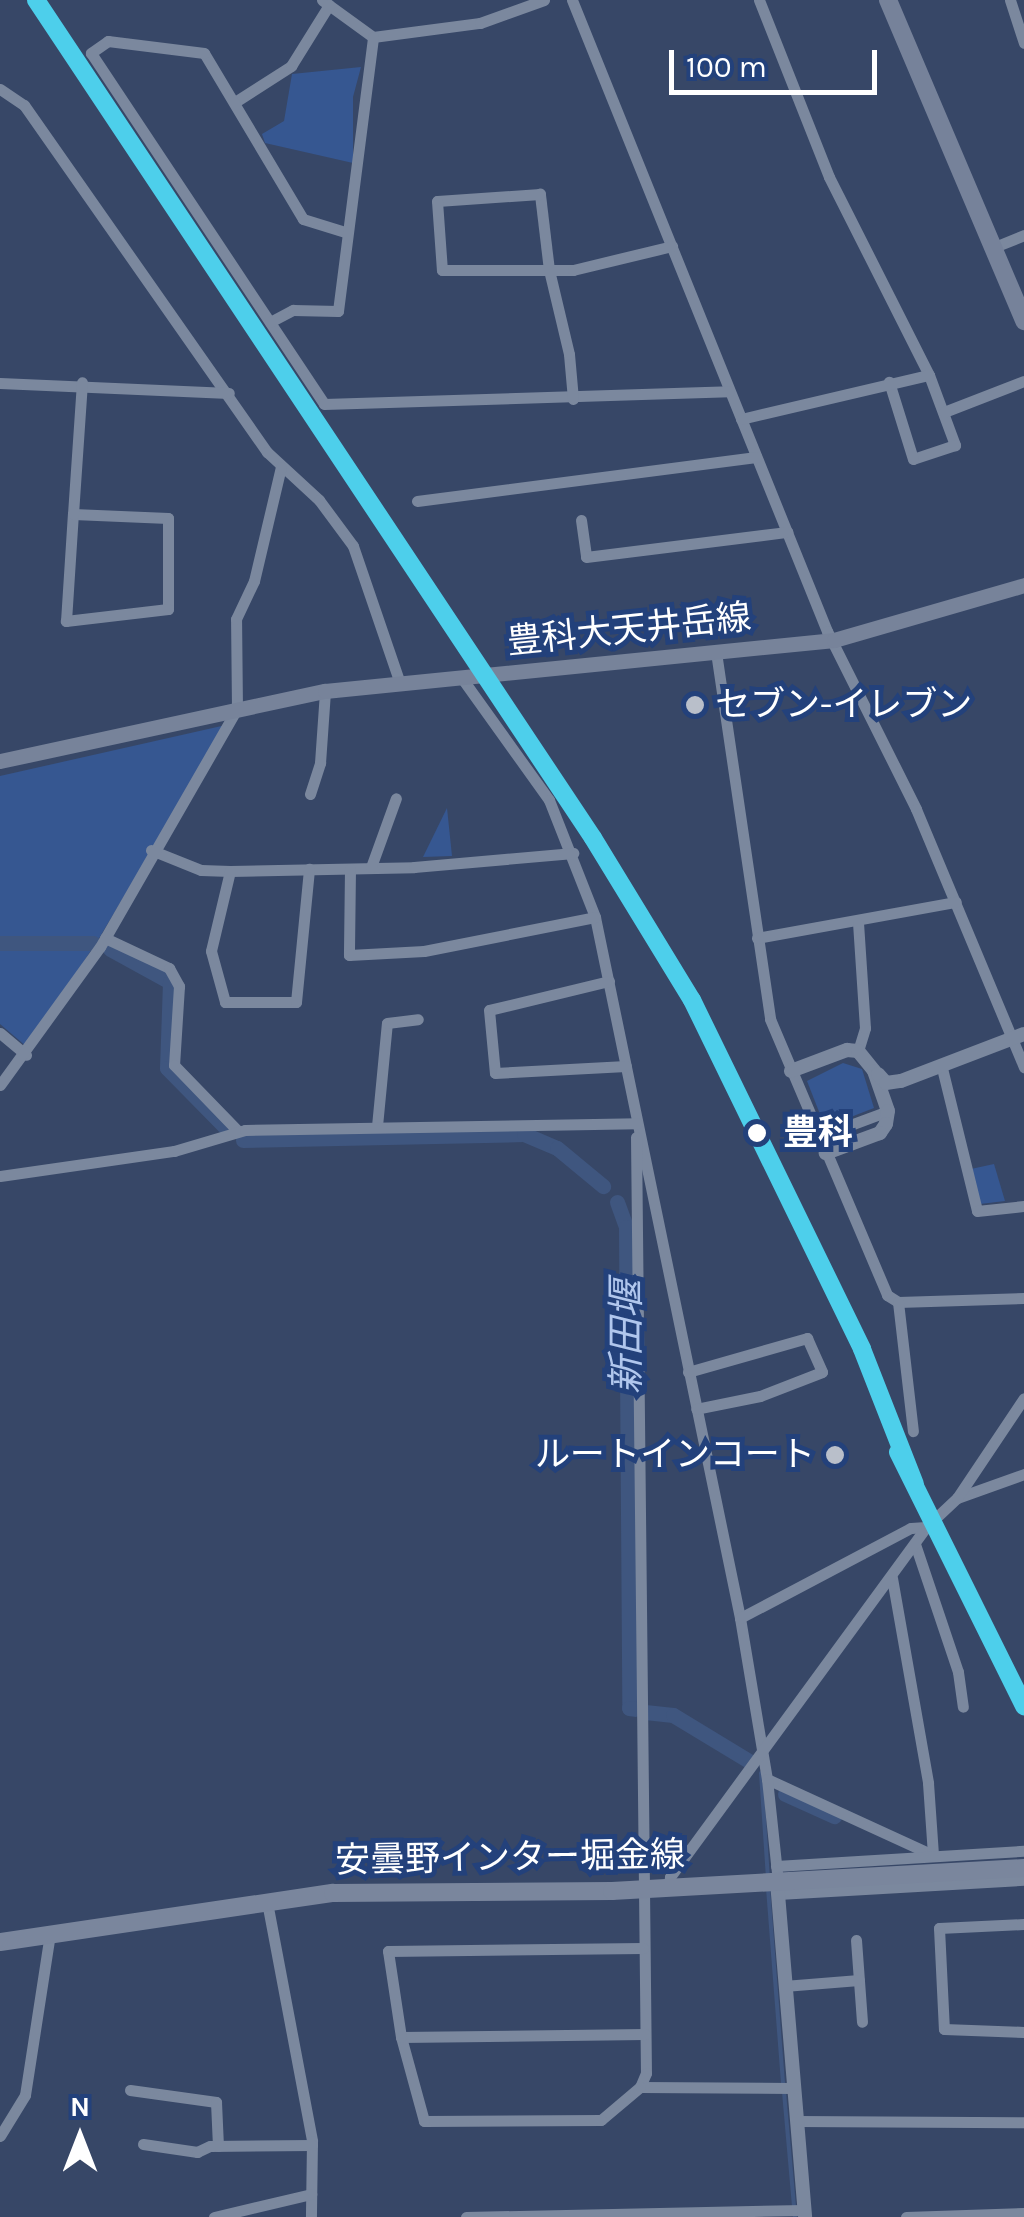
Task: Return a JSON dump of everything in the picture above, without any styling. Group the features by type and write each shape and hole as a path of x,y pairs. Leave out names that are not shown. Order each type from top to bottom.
{"highway":[{"path":"888,0 1024,321"}],"main road":[{"name":"豊科大天井岳線","path":"0,760 325,691 834,640 1024,586"},
{"name":"安曇野インター堀金線","path":"0,1942 333,1893 642,1890 1024,1868"}],"street":[{"path":"236,102 291,66 326,2 374,37 480,23 544,0"},
{"path":"572,0 786,532 1018,1036 1024,1068"},
{"path":"759,0 830,177 929,375 955,445 913,459 889,382"},
{"path":"1010,0 1024,43"},
{"path":"270,322 293,310 338,311 345,232 374,37"},
{"path":"345,232 304,218 204,53 108,41 91,53 324,404 729,391"},
{"path":"0,89 24,105 280,468 319,500 354,546 400,683"},
{"path":"573,399 549,270 540,194 438,202 442,270 549,270 573,270 672,246"},
{"path":"992,248 1024,235"},
{"path":"741,419 929,375"},
{"path":"944,412 1024,381"},
{"path":"0,383 82,382 229,393"},
{"path":"73,514 168,518 168,609 66,621 73,514 82,382"},
{"path":"417,500 756,457"},
{"path":"0,1085 26,1056 105,938 151,850 237,709 236,619 254,581 280,468"},
{"path":"582,520 586,557 786,532"},
{"path":"716,652 770,1018 887,1295 898,1302 1024,1298"},
{"path":"462,677 507,734 573,853 595,917 764,1751 805,2214 466,2217"},
{"path":"310,794 320,763 325,691"},
{"path":"371,867 396,798"},
{"path":"151,850 200,870 230,871 350,869 573,853"},
{"path":"230,871 211,951 225,1002 296,1002 308,869"},
{"path":"350,869 348,955 424,951 595,917"},
{"path":"757,938 858,923 956,902"},
{"path":"858,923 865,1028 858,1050"},
{"path":"105,938 169,968 179,986 174,1065 238,1130"},
{"path":"609,981 489,1010 495,1072 626,1066"},
{"path":"377,1126 387,1023 418,1019"},
{"path":"0,1033 26,1056"},
{"path":"858,1050 886,1083 1018,1036"},
{"path":"791,1071 858,1050"},
{"path":"942,1064 977,1211 1024,1206"},
{"path":"874,1071 888,1110"},
{"path":"826,1153 880,1133 890,1093 900,1081"},
{"path":"818,1136 888,1110"},
{"path":"0,1176 174,1151 238,1130 637,1123"},
{"path":"637,1123 646,2072 640,2087 601,2120 424,2121 401,2037 388,1951 643,1948"},
{"path":"898,1302 914,1430"},
{"path":"688,1372 808,1338 822,1372 760,1396 696,1409"},
{"path":"669,1888 670,1877 926,1527 957,1498 1024,1398"},
{"path":"957,1498 1024,1474"},
{"path":"740,1618 911,1528 926,1527"},
{"path":"916,1544 958,1672 963,1707"},
{"path":"892,1578 928,1783 933,1855"},
{"path":"767,1779 933,1855"},
{"path":"777,1880 933,1855 1024,1852"},
{"path":"777,1880 1024,1880"},
{"path":"267,1902 312,2145 311,2217"},
{"path":"1024,1924 939,1928 944,2030 1024,2032"},
{"path":"0,2136 25,2095 50,1934"},
{"path":"856,1940 862,2022"},
{"path":"784,1986 859,1980"},
{"path":"401,2037 645,2034"},
{"path":"640,2087 792,2088"},
{"path":"130,2090 216,2102 218,2146"},
{"path":"796,2122 1024,2122"},
{"path":"143,2144 197,2152 218,2146 312,2145"},
{"path":"214,2217 311,2194"},
{"path":"906,2217 1024,2213"}],"shaded area":[{"path":"361,67 353,97 353,163 265,143 262,134 284,121 292,74"},
{"path":"226,725 98,940 27,1047 0,1024 0,776"},
{"path":"447,808 452,856 423,857"},
{"path":"843,1063 862,1069 874,1108 825,1127 807,1081"},
{"path":"994,1164 1005,1201 980,1204 971,1169"}],"waterway":[{"name":"新田堰","path":"0,943 93,943"},
{"name":"新田堰","path":"110,949 170,982 167,1068 224,1126"},
{"name":"新田堰","path":"243,1140 524,1134 557,1148 603,1186"},
{"name":"新田堰","path":"617,1202 626,1227 629,1708 635,1709"},
{"name":"新田堰","path":"645,1712 673,1715 749,1761"},
{"path":"761,1773 768,1878"},
{"name":"新田堰","path":"785,1794 834,1816"},
{"path":"768,1888 783,2083"},
{"path":"784,2092 795,2217"}],"transit line":[{"path":"36,0 593,838 692,1000 862,1349 915,1484"},
{"path":"898,1452 1024,1706"}],"place":[{"name":"セブン-イレブン","path":"695,705"},
{"name":"豊科","path":"757,1133"},
{"name":"ルートインコート","path":"835,1455"}]}
